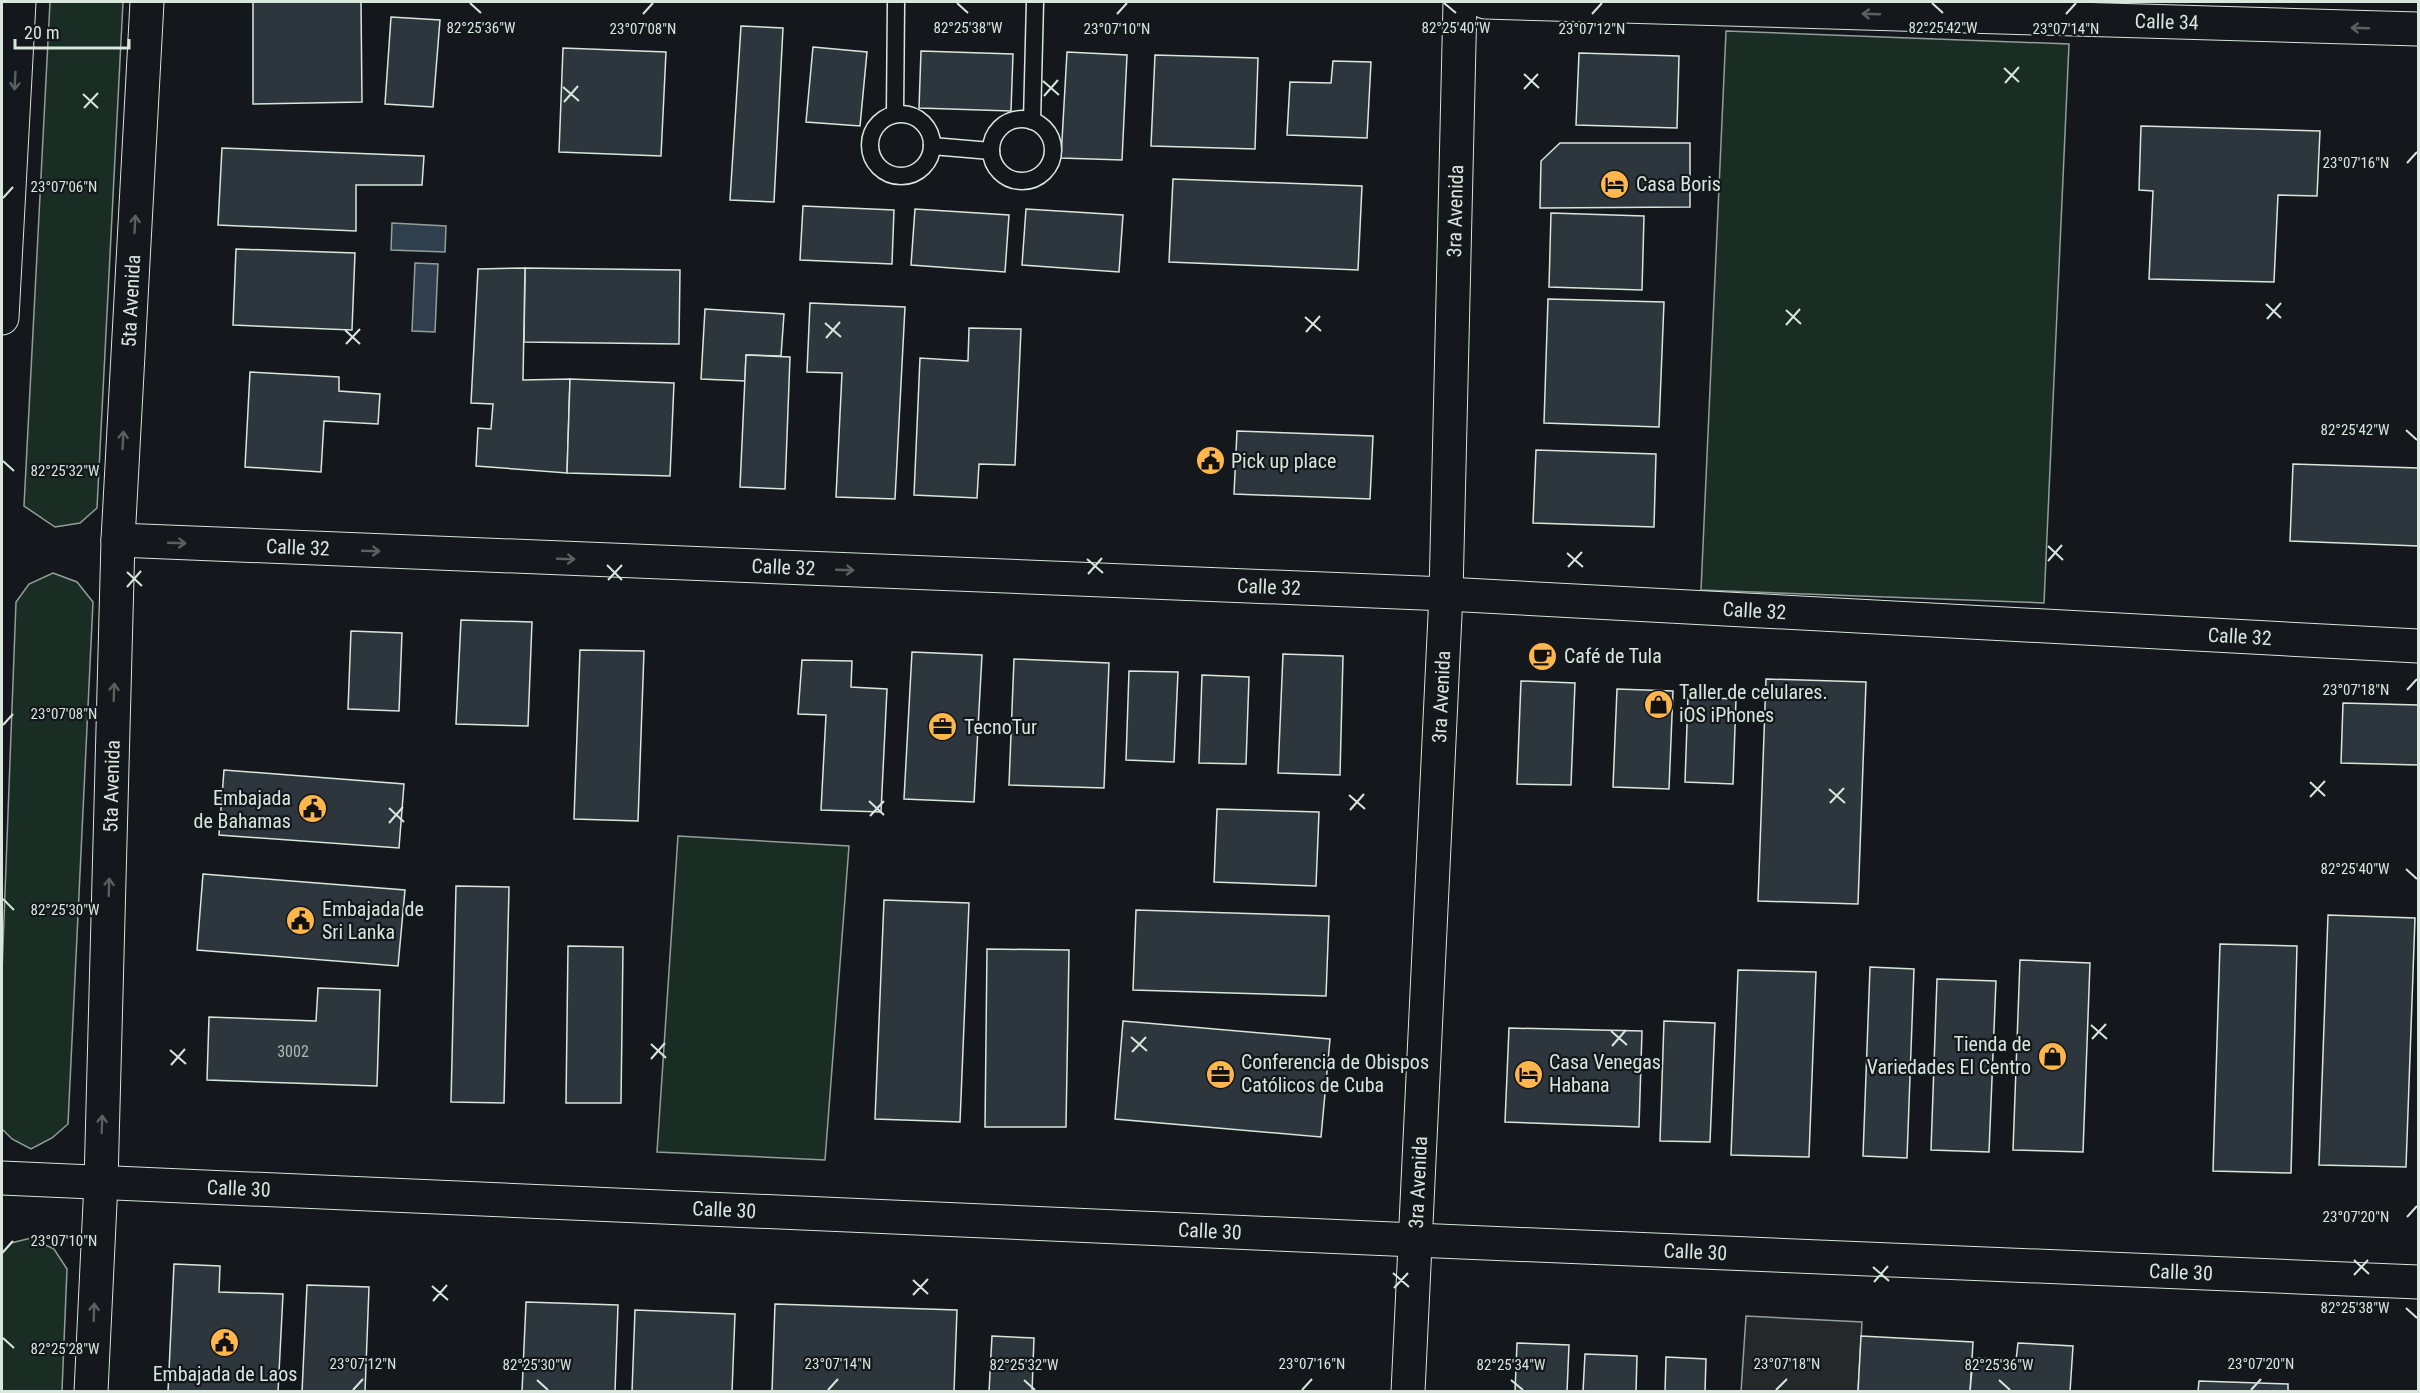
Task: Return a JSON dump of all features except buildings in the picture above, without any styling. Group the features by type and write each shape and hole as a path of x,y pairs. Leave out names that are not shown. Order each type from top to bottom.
{"main road":[{"path":"2,318 19,2"},
{"name":"5ta Avenida","path":"91,1392 101,1182 118,540 147,2"},
{"name":"3ra Avenida","path":"1408,1392 1446,594 1460,2"},
{"name":"Calle 34","path":"1485,2 2418,30"},
{"name":"Calle 32","path":"118,540 1446,594 2418,646"},
{"name":"Calle 30","path":"2,1178 2418,1282"}],"lane":[{"path":"895,114 896,2"},
{"path":"1032,121 1035,2"},
{"path":"906,113 915,117 924,123 929,132 932,146 927,161 921,169 912,174 891,175 883,170 875,163 869,144 877,124 885,117 895,114 906,113"},
{"path":"1022,119 1042,126 1052,144 1049,164 1043,173 1034,179 1013,180 997,170 991,151 996,132 1003,125 1022,119"},
{"path":"932,146 991,151"}],"green space":[{"path":"50,2 123,2 97,508 80,523 55,527 24,506"},
{"path":"1726,31 2069,44 2044,603 1701,590"},
{"path":"53,573 77,582 93,602 68,1124 52,1138 31,1149 12,1139 2,1129 2,972 16,602 29,584"},
{"path":"678,836 849,846 825,1160 657,1152"},
{"path":"31,1238 54,1249 67,1269 62,1391 2,1391 2,1254 11,1243"}],"shaded area":[{"path":"1746,1316 1862,1322 1858,1391 1741,1392"}],"water":[{"path":"392,223 446,226 445,252 391,250"},
{"path":"415,263 438,264 435,332 412,331"}],"place":[{"name":"Casa Boris","path":"1615,184"},
{"name":"Pick up place","path":"1210,461"},
{"name":"Café de Tula","path":"1543,656"},
{"name":"Taller de celulares. iOS iPhones","path":"1658,704"},
{"name":"TecnoTur","path":"943,727"},
{"name":"Embajada de Bahamas","path":"312,809"},
{"name":"Embajada de Sri Lanka","path":"301,920"},
{"name":"Tienda de Variedades El Centro","path":"2052,1056"},
{"name":"Conferencia de Obispos Católicos de Cuba","path":"1220,1074"},
{"name":"Casa Venegas Habana","path":"1528,1074"},
{"name":"Embajada de Laos","path":"225,1343"}]}
